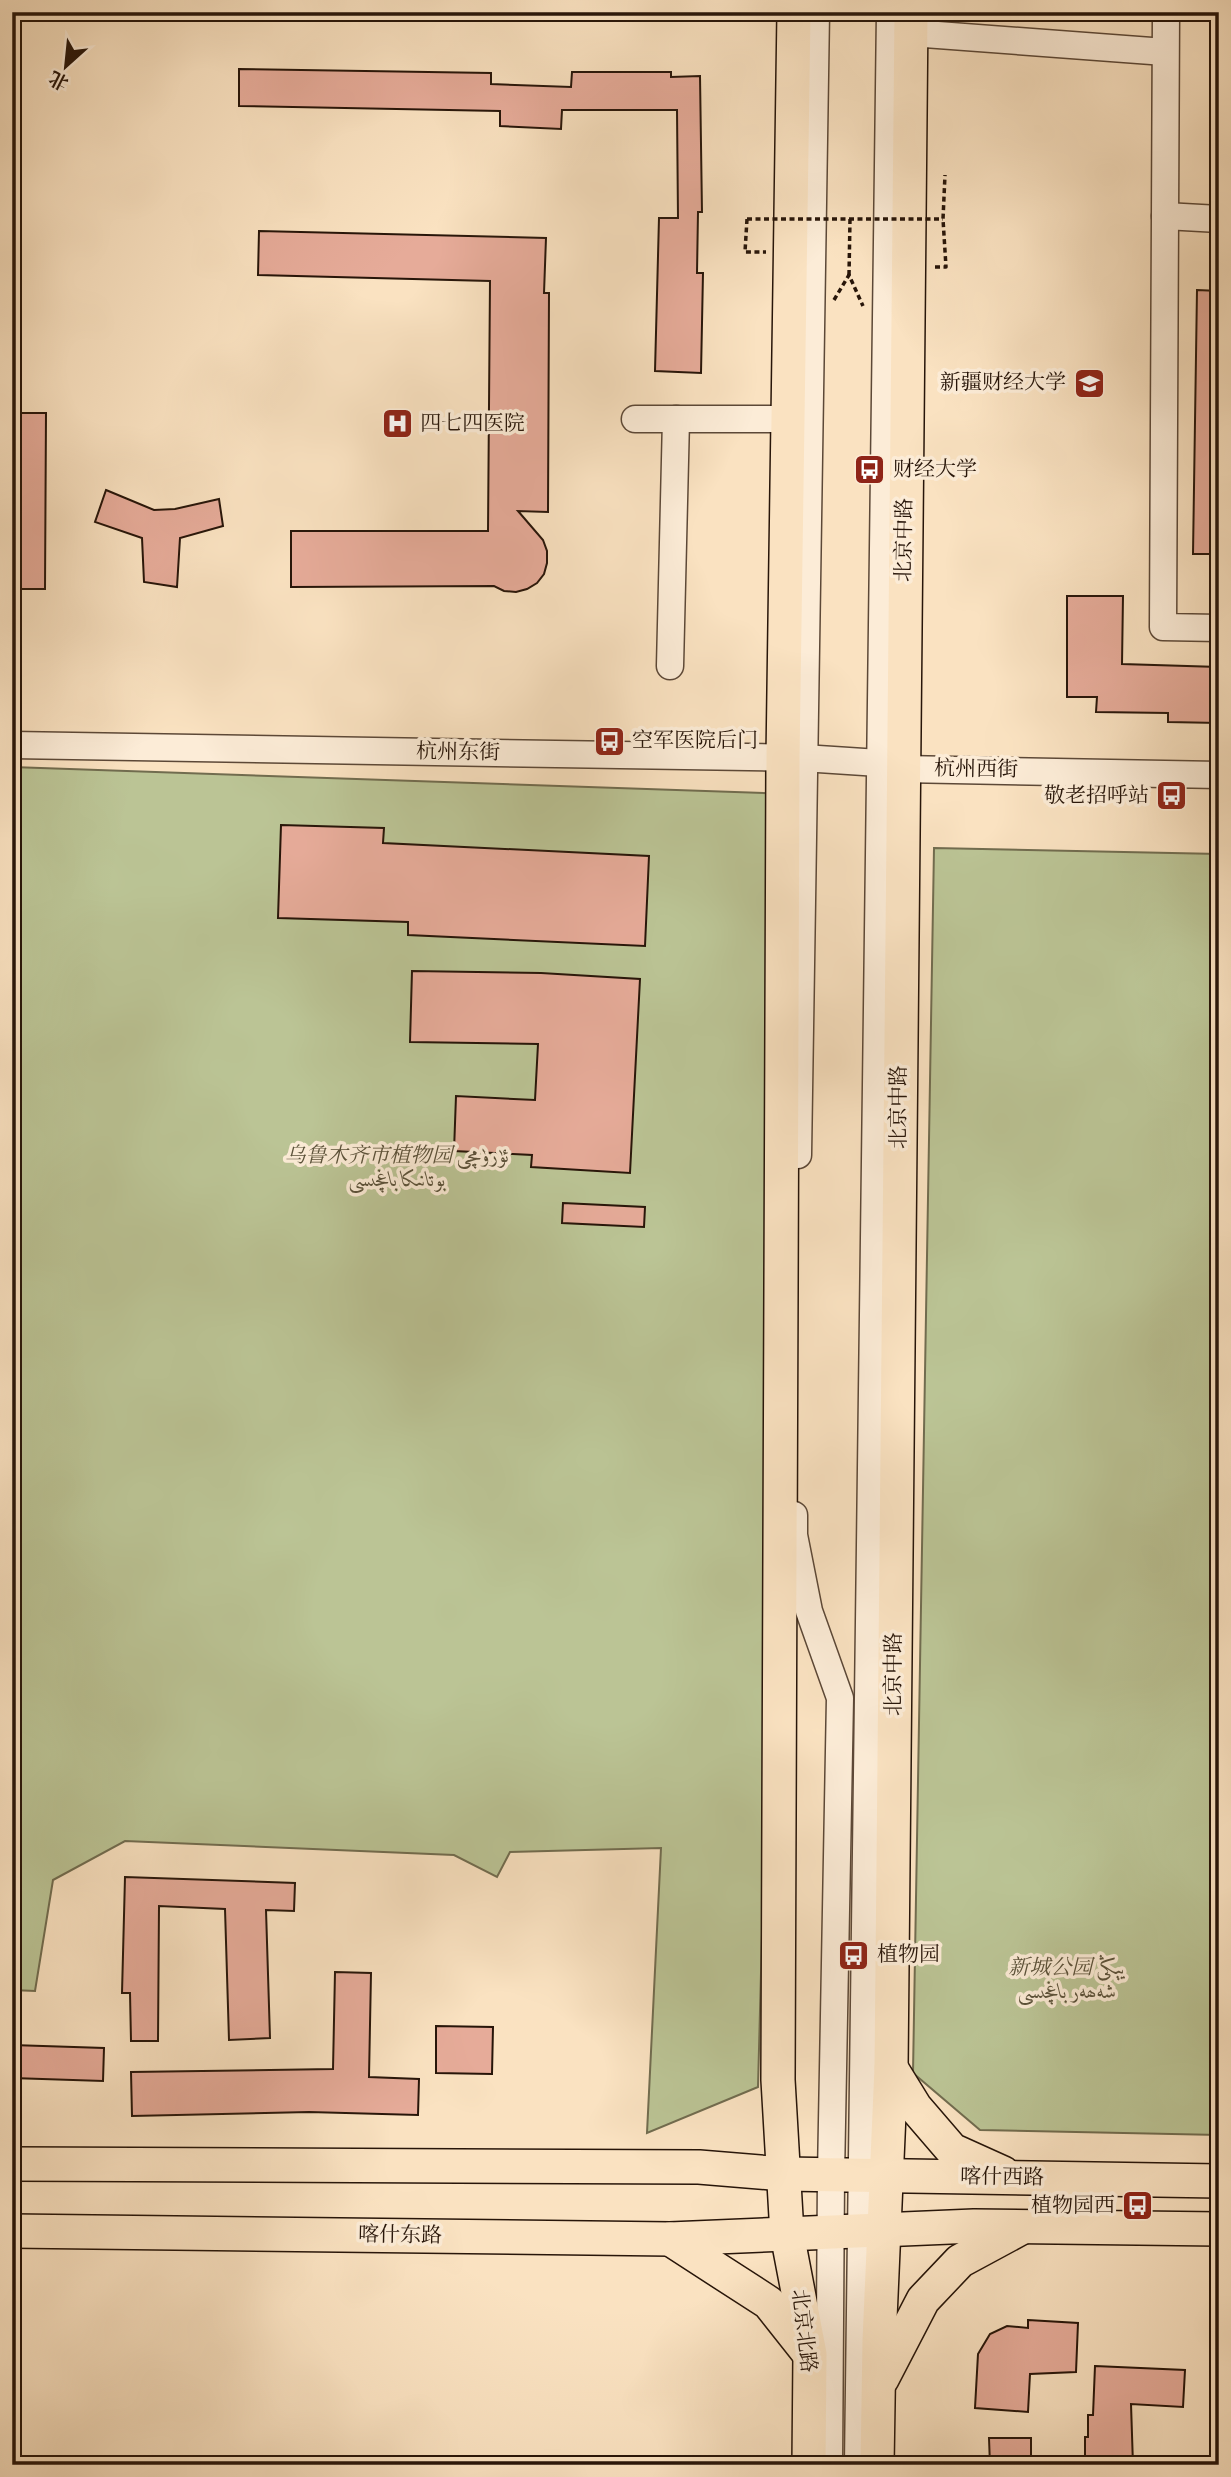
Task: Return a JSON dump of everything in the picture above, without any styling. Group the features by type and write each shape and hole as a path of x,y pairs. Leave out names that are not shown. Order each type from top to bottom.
{"main road":[{"path":"12,2164 699,2167 785,2186 778,2080 793,759 788,419 794,12"},
{"name":"北京中路","path":"863,2203 891,2068 890,766 904,19"},
{"path":"891,2068 915,2107 953,2150 1014,2178"},
{"name":"喀什西路","path":"788,2234 863,2203 1014,2178 1219,2181"},
{"name":"喀什西路","path":"785,2186 863,2203 1023,2227 1219,2229"},
{"name":"北京北路","path":"785,2186 788,2234 810,2354 809,2465"},
{"path":"863,2203 879,2385 877,2465"},
{"path":"879,2385 923,2300 960,2261 1023,2227"},
{"name":"喀什东路","path":"12,2231 670,2239 788,2234"},
{"path":"670,2239 769,2303 810,2354"}],"street":[{"path":"816,12 793,759 794,1535 809,1611 840,1698 863,2203 829,2465"},
{"path":"1166,12 1163,627 1219,628"},
{"path":"904,19 1165,52"},
{"path":"1165,216 1219,219"},
{"path":"635,419 788,419"},
{"path":"670,666 676,419"},
{"name":"杭州东街","path":"12,745 793,759 890,766"},
{"path":"858,2465 890,766"},
{"name":"杭州西街","path":"890,766 1219,775"}],"path":[{"path":"945,175 943,219 946,267"},
{"path":"746,249 747,219 943,219"},
{"path":"850,219 849,275 868,316"},
{"path":"827,311 849,275"}],"green space":[{"name":"乌鲁木齐市植物园 ئۈرۈمچى بوتانىكا باغچىسى","path":"12,767 792,794 758,2087 647,2133 661,1848 510,1852 497,1877 454,1855 125,1841 53,1880 35,1991 12,1990"},
{"name":"新城公园 يېڭى شەھەر باغچىسى","path":"934,848 1219,854 1219,2135 980,2130 913,2073"}],"building":[{"path":"239,69 491,73 491,84 571,87 572,72 671,72 671,77 700,76 702,212 698,212 697,273 703,273 701,373 655,371 659,218 678,218 677,110 562,110 561,129 500,126 500,111 239,106"},
{"path":"259,231 546,238 544,293 549,293 548,512 518,511 543,540 547,551 544,574 537,583 516,592 504,591 494,586 291,587 291,531 488,531 490,281 258,275"},
{"path":"1197,290 1219,291 1219,554 1193,554"},
{"path":"12,413 46,413 45,589 18,589 19,510 12,510"},
{"path":"106,490 154,510 175,509 219,499 223,526 180,538 177,587 144,582 142,538 95,522"},
{"path":"1067,596 1123,596 1122,664 1219,667 1219,723 1168,722 1168,713 1096,712 1097,697 1067,697"},
{"path":"281,825 384,828 383,843 649,856 645,946 408,935 408,922 278,918"},
{"path":"412,971 541,973 640,979 630,1173 531,1167 532,1155 454,1151 456,1096 535,1100 538,1044 410,1042"},
{"path":"563,1203 645,1207 644,1227 562,1223"},
{"path":"125,1877 295,1883 294,1911 266,1910 270,2038 229,2040 225,1909 159,1906 158,2041 131,2041 130,1993 122,1993"},
{"path":"335,1972 371,1973 369,2077 419,2079 418,2115 309,2112 132,2116 131,2072 333,2069"},
{"path":"436,2026 493,2027 492,2074 436,2073"},
{"path":"12,2045 104,2048 103,2081 12,2078"},
{"path":"1028,2320 1078,2323 1076,2372 1030,2374 1028,2412 975,2408 978,2354 990,2334 1007,2326 1028,2328"},
{"path":"1095,2366 1185,2370 1183,2407 1131,2404 1133,2465 1085,2465 1088,2415 1093,2415"},
{"path":"989,2438 1031,2438 1031,2465 990,2465"}],"place":[{"name":"新疆财经大学","path":"1089,383"},
{"name":"四七四医院","path":"397,424"},
{"name":"财经大学","path":"870,470"},
{"name":"空军医院后门","path":"609,741"},
{"name":"敬老招呼站","path":"1172,796"},
{"name":"植物园","path":"854,1955"},
{"name":"植物园西","path":"1138,2206"}]}
